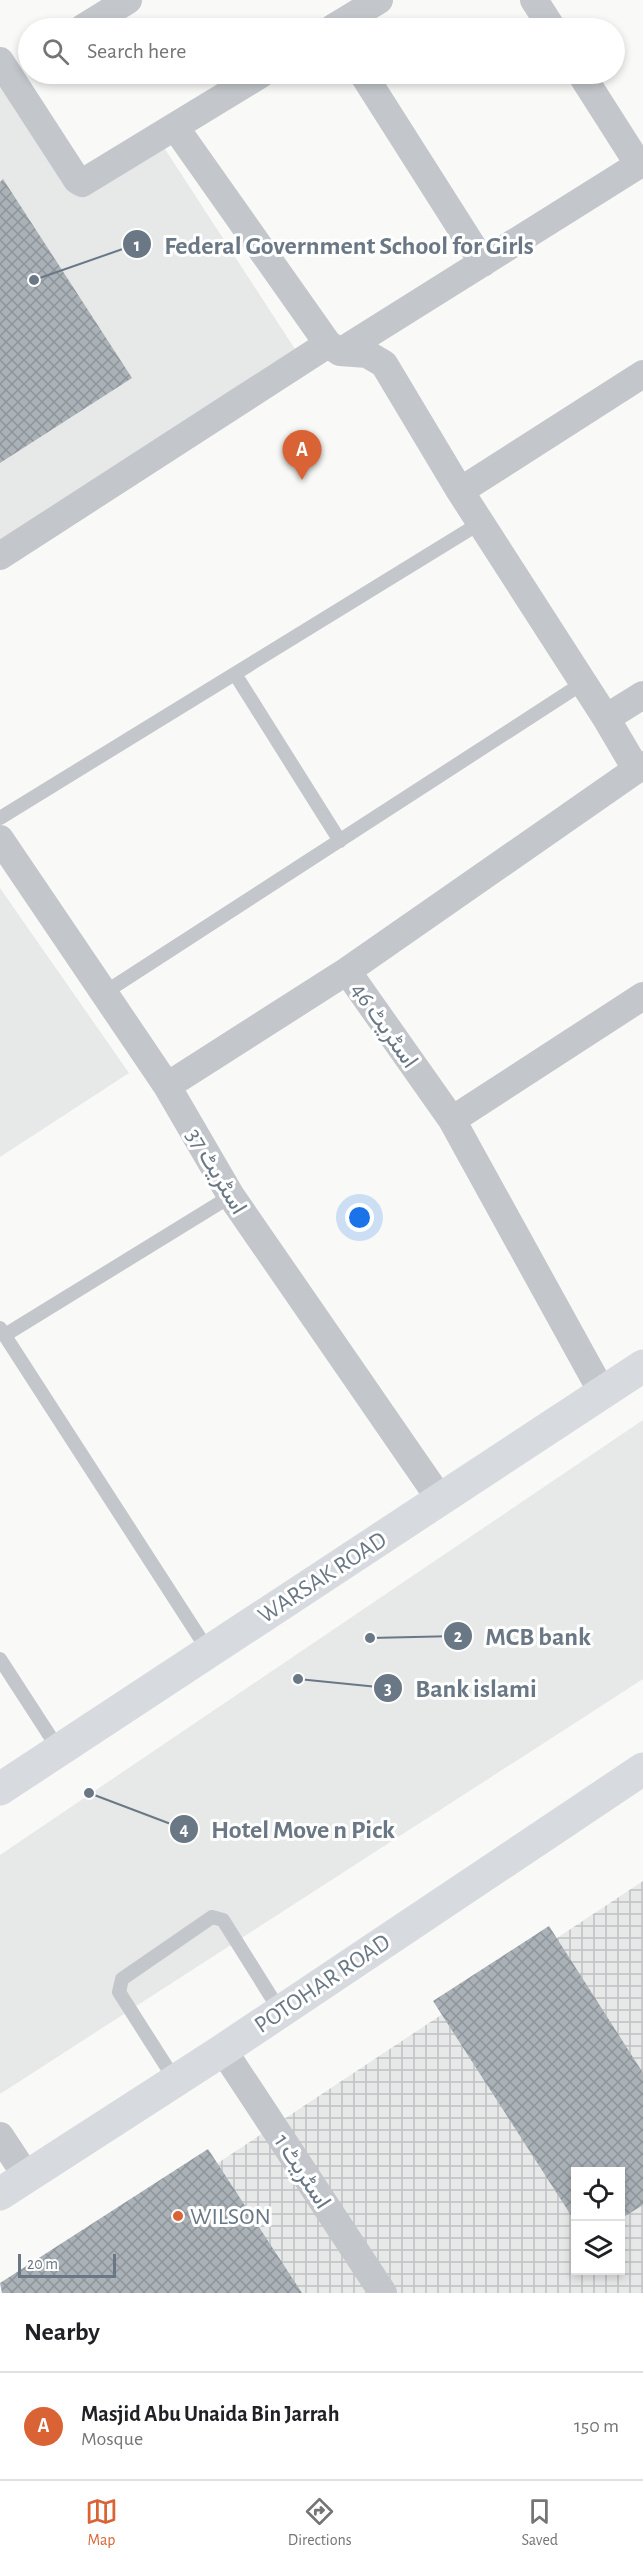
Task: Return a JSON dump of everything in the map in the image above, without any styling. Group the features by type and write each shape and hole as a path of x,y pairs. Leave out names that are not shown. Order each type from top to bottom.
{"street":[{"path":"99,18 128,0"},
{"path":"350,18 379,0"},
{"path":"534,0 546,18"},
{"path":"22,84 77,180 82,183 245,84"},
{"path":"369,84 483,263"},
{"path":"0,556 334,348 483,263 641,164 587,84"},
{"path":"175,127 334,348 367,354 384,364 480,523 640,767"},
{"path":"460,491 643,374"},
{"path":"606,718 643,695"},
{"name":"اسٹریٹ 46","path":"602,1392 452,1120 347,971 640,767"},
{"name":"اسٹریٹ 37","path":"0,839 167,1086 231,1196 440,1499"},
{"path":"167,1086 347,971"},
{"path":"452,1120 643,996"},
{"name":"WARSAK ROAD","path":"0,1789 643,1366"},
{"name":"POTOHAR ROAD","path":"0,2194 222,2050 643,1769"},
{"name":"اسٹریٹ 1","path":"222,2050 383,2293"},
{"path":"0,2136 27,2177"}],"lane":[{"path":"0,818 480,523"},
{"path":"235,674 340,841"},
{"path":"104,993 583,683"},
{"path":"209,1652 3,1332 231,1196"},
{"path":"1,1663 59,1750"},
{"path":"175,2080 119,1992 122,1979 212,1917 223,1920 280,2011"}],"shaded area":[{"path":"0,81 74,193 163,146 304,363 0,557"},
{"path":"0,888 129,1073 0,1157"},
{"path":"643,1420 643,1679 0,2094 0,1855"},
{"path":"643,1881 643,2293 22,2293"}],"building":[{"path":"3,179 132,378 0,463 0,182"},
{"path":"549,1926 643,2073 643,2205 625,2216 625,2167 571,2167 571,2215 433,2001"},
{"name":"WILSON","path":"208,2149 302,2293 2,2293 0,2283"}],"place":[{"name":"Federal Government School for Girls","path":"34,280"},
{"name":"Masjid Abu Unaida Bin Jarrah","path":"302,480"},
{"name":"MCB bank","path":"370,1638"},
{"name":"Bank islami","path":"298,1679"},
{"name":"Hotel Move n Pick","path":"89,1793"},
{"name":"WILSON","path":"178,2216"}]}
